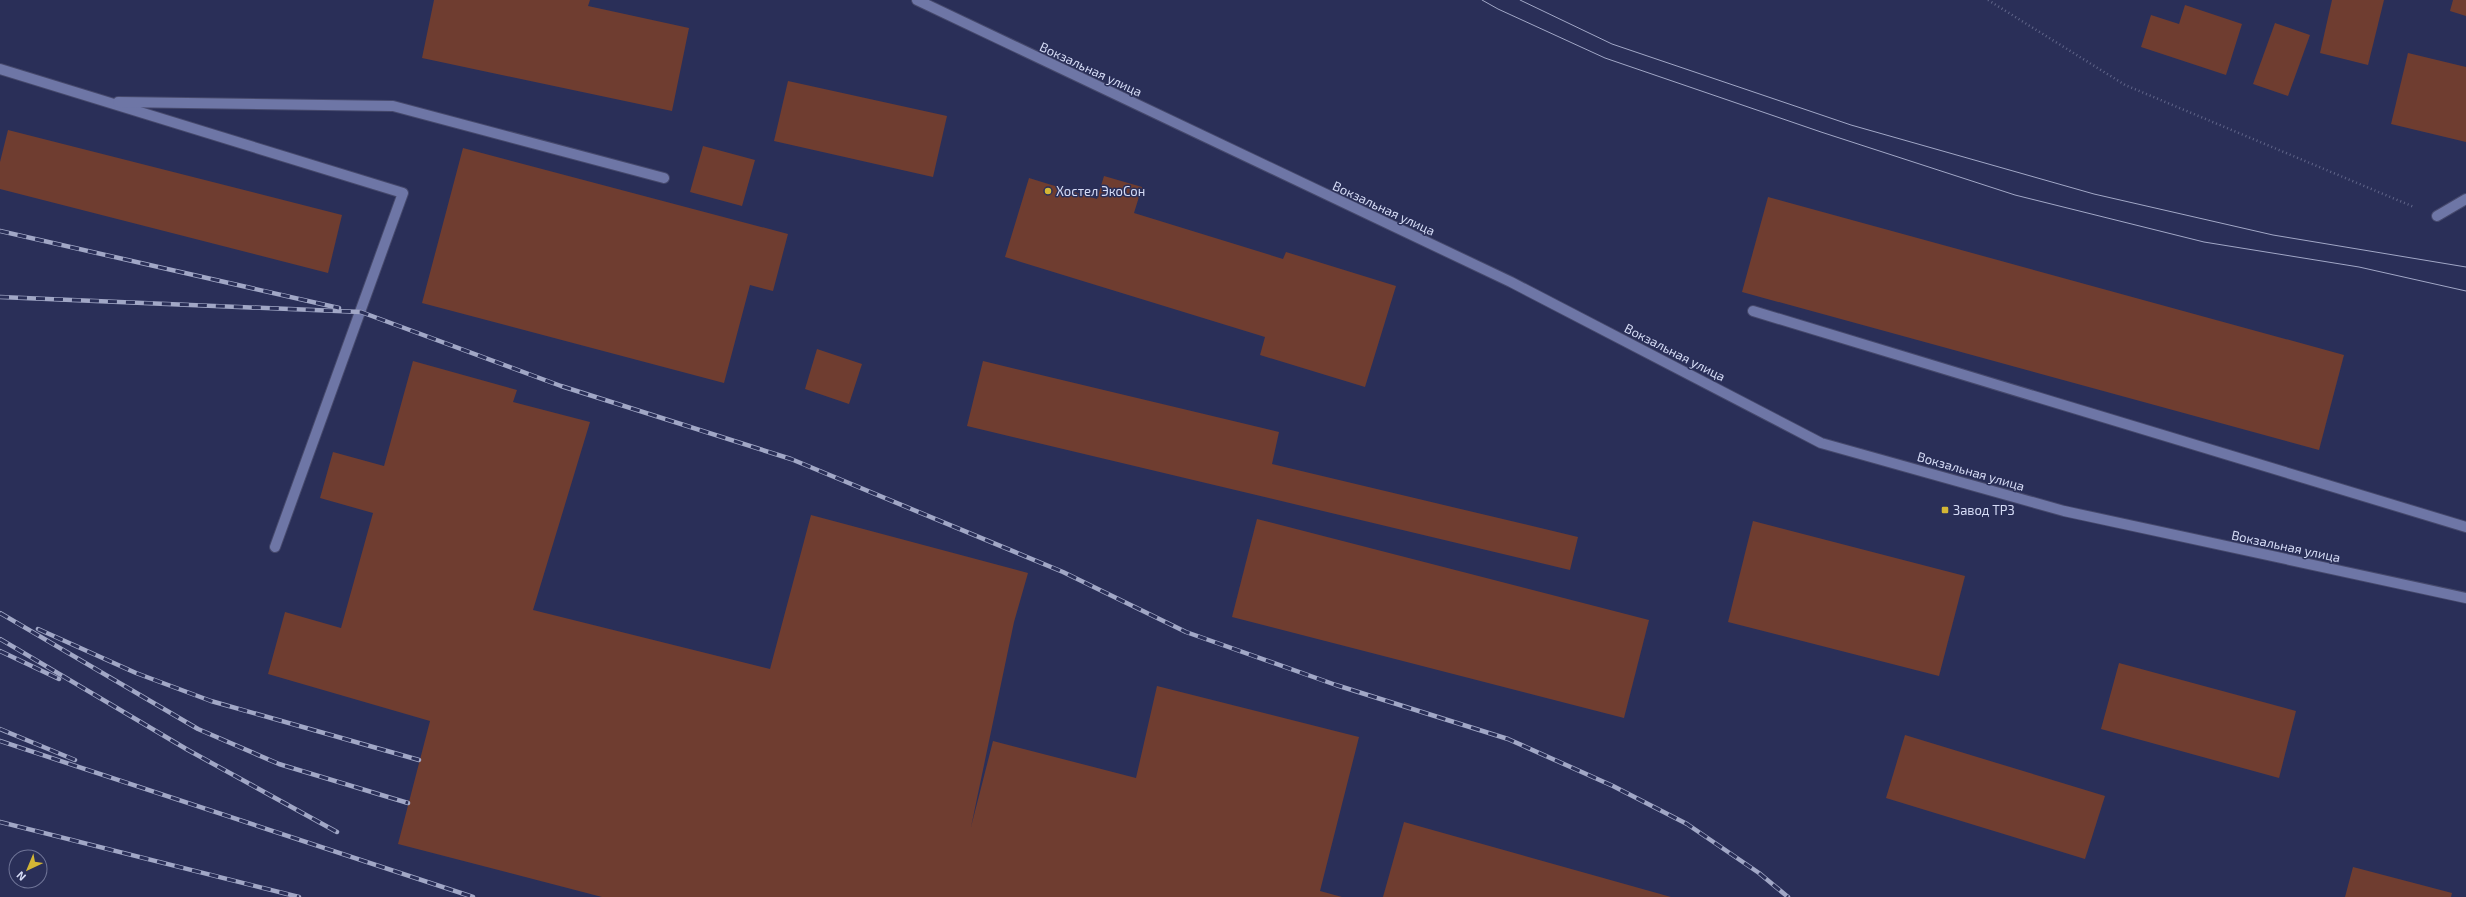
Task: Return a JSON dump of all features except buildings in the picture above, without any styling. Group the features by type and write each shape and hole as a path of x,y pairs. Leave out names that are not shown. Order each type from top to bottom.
{"street":[{"name":"Вокзальная улица","path":"917,0 1511,282 1821,443 2064,511 2466,598"},
{"path":"0,69 403,193 275,547"},
{"path":"106,102 393,106 664,178"},
{"path":"2437,216 2466,199"},
{"path":"1753,311 2466,527"}],"path":[{"path":"1988,0 2125,85 2437,216"}],"tram line":[{"path":"1482,0 1498,9 1605,58 1821,132 2015,195 2204,242 2359,267 2466,291"},
{"path":"1520,0 1612,44 1851,125 2094,194 2273,235 2466,267"}],"railway":[{"path":"0,231 339,308"},
{"path":"0,297 361,312 561,386 791,459 1063,572 1186,632 1336,685 1508,739 1613,786 1687,824 1759,873 1788,897"},
{"path":"0,613 198,729 279,764 408,803"},
{"path":"38,629 136,673 211,701 419,760"},
{"path":"0,639 188,750 337,832"},
{"path":"0,651 59,679"},
{"path":"0,729 75,760"},
{"path":"0,741 473,897"},
{"path":"0,822 299,897"}],"place":[{"name":"Хостел ЭкоСон","path":"1048,191"},
{"name":"Завод ТРЗ","path":"1945,510"}]}
